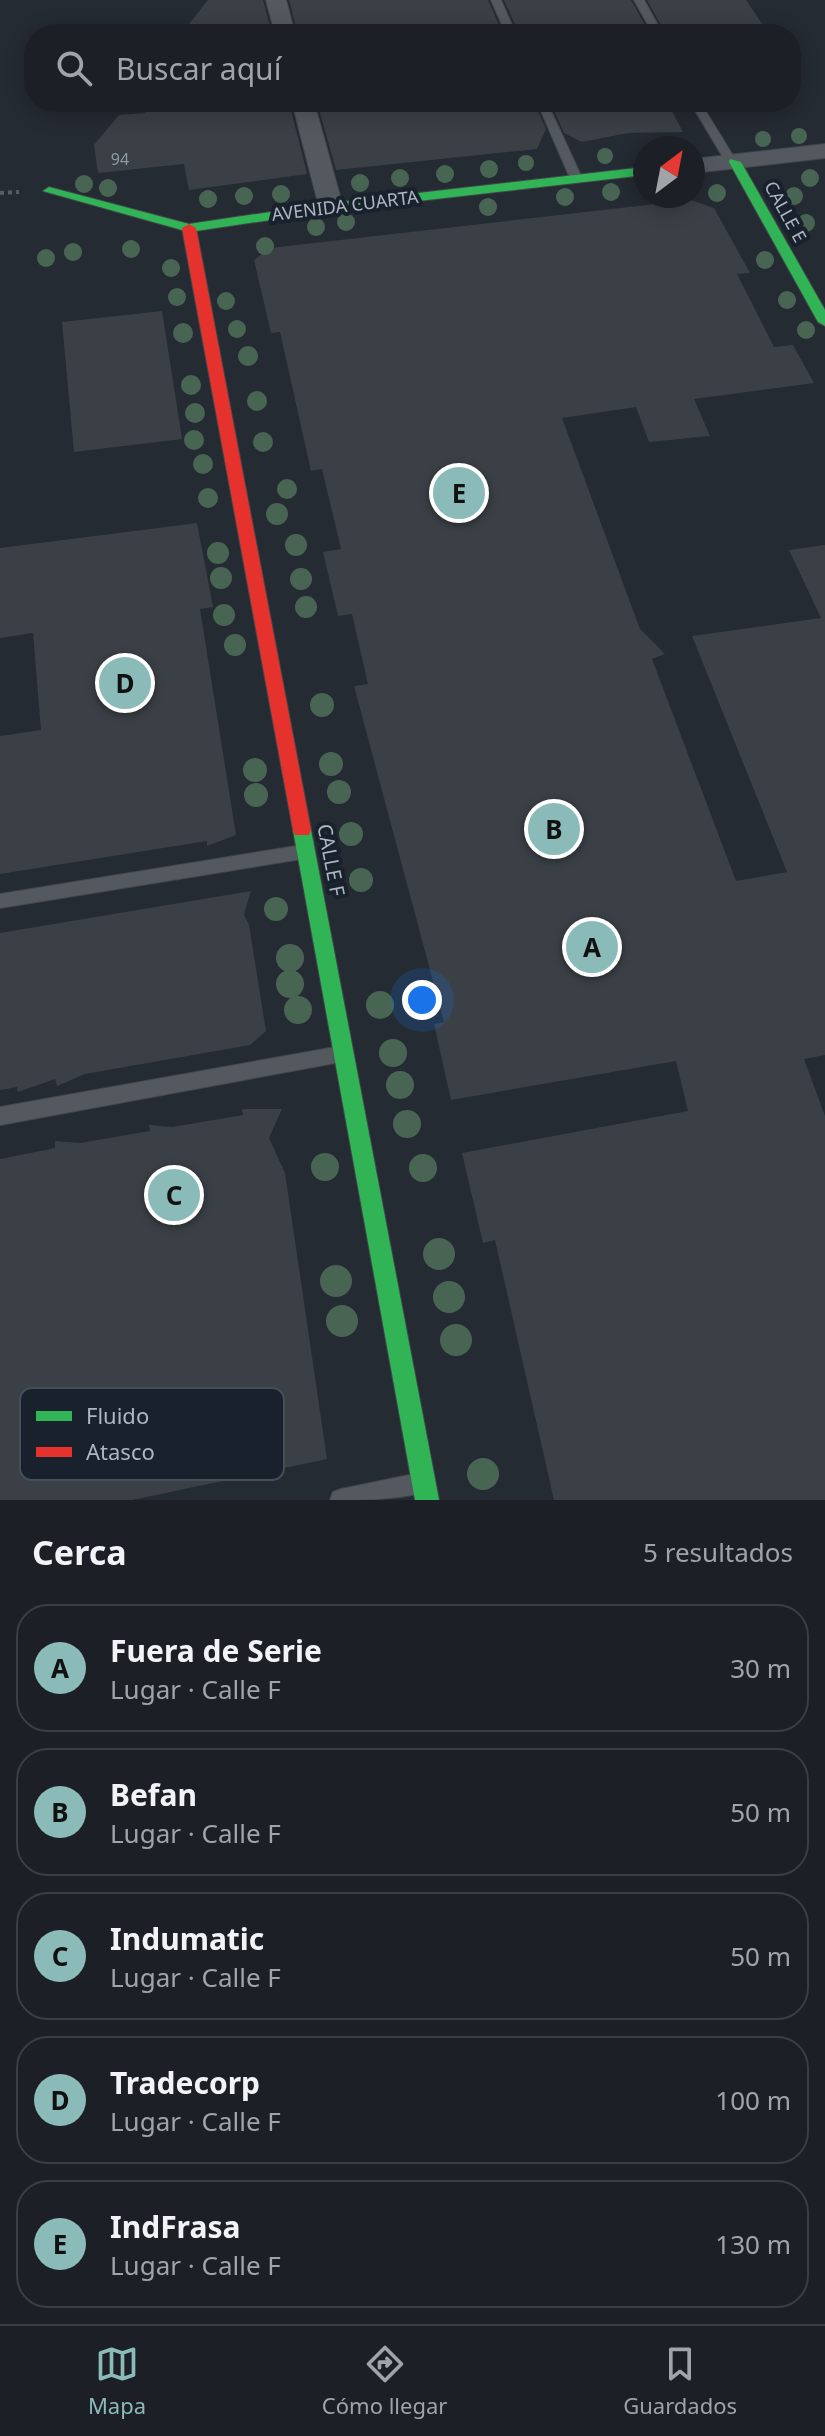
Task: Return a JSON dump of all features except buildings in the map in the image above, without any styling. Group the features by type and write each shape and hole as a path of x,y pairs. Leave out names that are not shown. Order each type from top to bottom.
{"street":[{"path":"276,0 282,24"},
{"path":"306,112 331,207"},
{"path":"705,165 825,151"},
{"name":"CALLE E","path":"733,162 825,322"},
{"name":"AVENIDA CUARTA","path":"49,191 189,228 331,207 633,172"},
{"name":"CALLE F","path":"189,228 426,1492"}],"lane":[{"path":"496,0 507,24"},
{"path":"639,0 652,24"},
{"path":"546,112 576,178"},
{"path":"701,112 733,162"},
{"path":"0,901 307,851"},
{"path":"0,1116 345,1053"},
{"path":"341,1500 426,1492"}],"traffic: fast":[{"path":"735,162 825,322"},
{"path":"49,191 189,228 331,207 633,172"},
{"path":"302,830 427,1500"}],"traffic: jam":[{"path":"189,228 302,830"}],"place":[{"name":"IndFrasa","path":"459,493"},
{"name":"Tradecorp","path":"125,683"},
{"name":"Befan","path":"554,829"},
{"name":"Fuera de Serie","path":"592,947"},
{"name":"Indumatic","path":"174,1195"}]}
